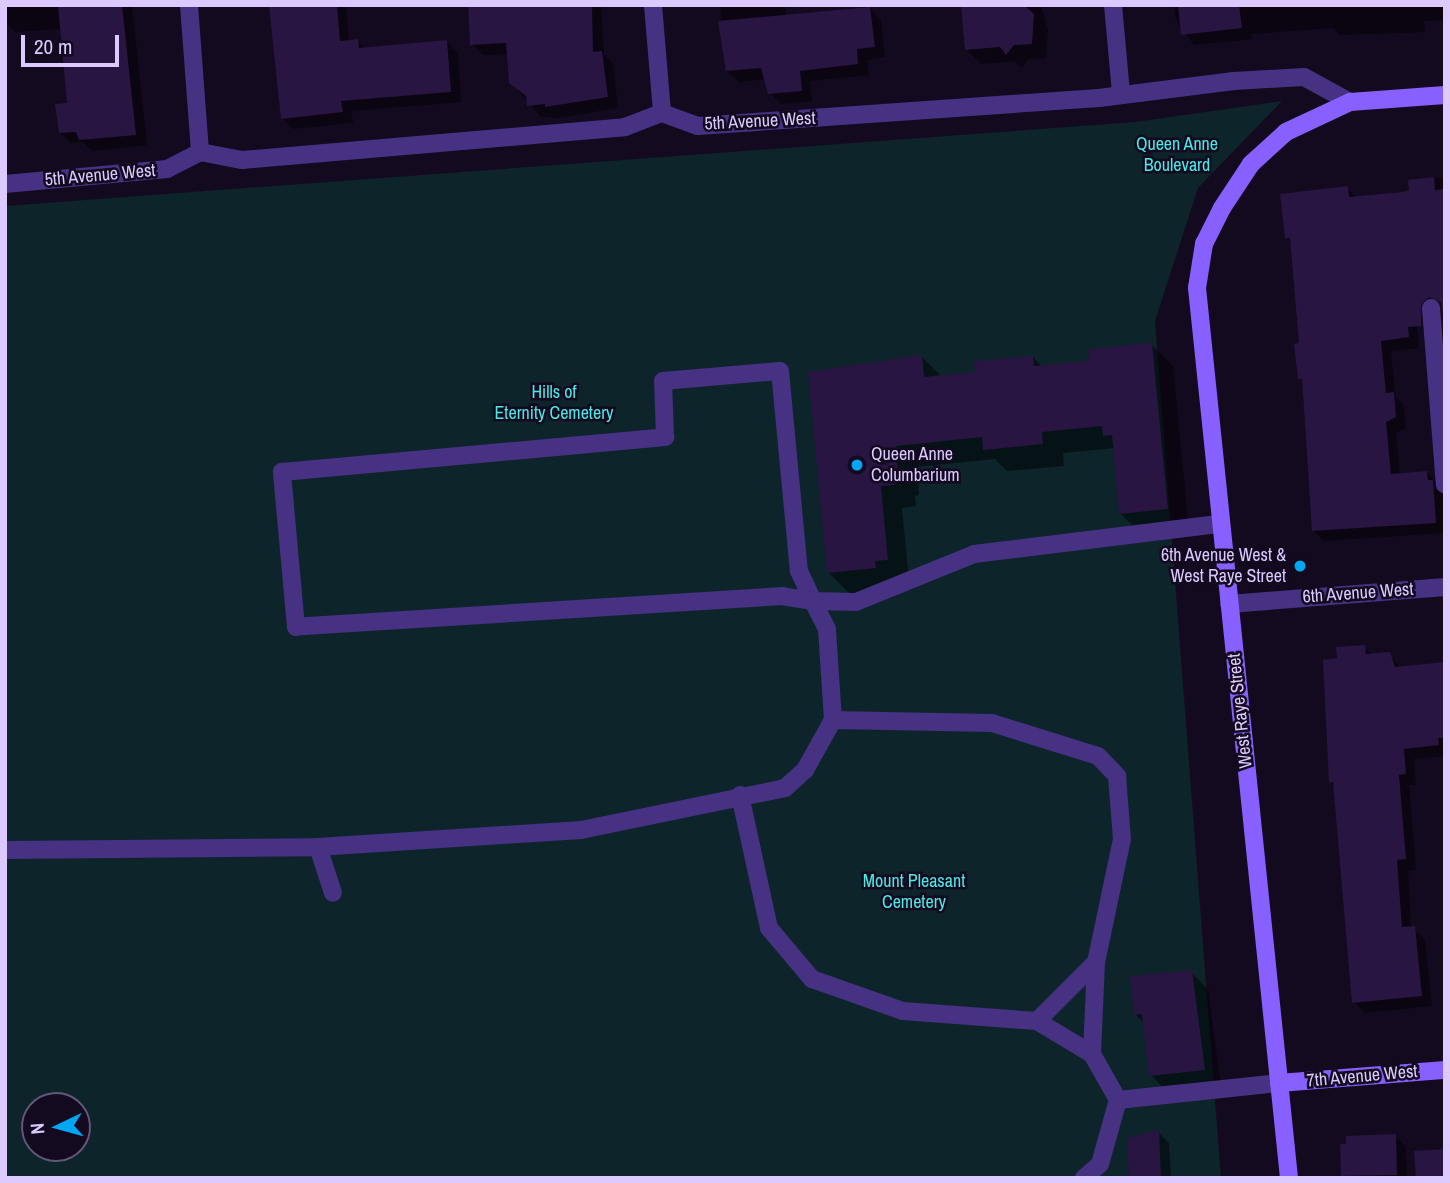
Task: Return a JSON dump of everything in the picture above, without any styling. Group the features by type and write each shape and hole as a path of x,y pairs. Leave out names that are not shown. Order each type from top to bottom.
{"street":[{"path":"189,5 200,152 256,159 625,127 662,113 653,5"},
{"path":"1113,5 1121,93"},
{"name":"5th Avenue West","path":"662,113 698,126 1099,98 1121,93 1304,77 1350,102"},
{"path":"1350,102 1445,95"},
{"name":"West Raye Street","path":"1289,1178 1229,604 1218,524 1197,288 1204,244 1251,164 1286,132 1350,102"},
{"name":"5th Avenue West","path":"5,184 167,169 200,152"},
{"path":"1431,308 1445,484"},
{"path":"5,850 318,847 581,830 740,795 785,788 805,770 833,720 827,629 813,601 799,571 780,371 663,381 665,437 282,472 296,627 783,596 813,601 856,602 974,554 1115,533 1218,524"},
{"name":"6th Avenue West","path":"1229,604 1445,587"},
{"path":"833,720 992,723 1098,756 1117,776 1122,839 1096,962 1092,1054"},
{"path":"740,795 769,928 812,979 903,1011 1037,1021 1092,1054 1118,1100 1101,1171 1084,1178"},
{"path":"318,847 333,893"},
{"path":"1037,1021 1096,962"},
{"name":"7th Avenue West","path":"1279,1083 1445,1070"},
{"path":"1118,1100 1279,1083"}],"green space":[{"name":"Mount Pleasant Cemetery","path":"1282,101 1198,188 1155,321 1221,1178 5,1178 5,206 1135,122"}],"building":[{"path":"58,5 122,5 136,135 79,140 76,132 59,133 55,104 67,103"},
{"path":"269,5 337,5 340,41 358,39 359,48 447,40 451,92 341,101 343,112 281,119"},
{"path":"468,5 592,5 593,52 602,51 608,97 545,107 545,104 527,106 526,96 509,83 506,43 470,45"},
{"path":"961,5 1024,5 1034,14 1032,44 1014,45 1006,55 1000,47 965,50"},
{"path":"1178,5 1239,5 1242,28 1181,35"},
{"path":"870,7 875,47 857,49 858,64 800,71 802,91 768,94 761,68 726,71 718,21"},
{"path":"1434,177 1435,190 1445,189 1445,325 1441,302 1429,297 1421,304 1421,326 1408,327 1409,337 1381,341 1386,393 1394,392 1396,417 1386,422 1391,474 1427,471 1428,480 1433,480 1436,523 1312,531 1302,379 1298,379 1294,344 1299,343 1290,238 1285,238 1280,194 1348,186 1349,197 1403,192 1409,190 1408,180"},
{"path":"1152,343 1168,509 1119,514 1112,435 1103,436 1102,426 1042,432 1043,444 983,450 982,437 896,446 898,474 894,475 895,485 881,486 888,560 875,561 876,568 827,573 808,372 922,355 924,377 975,372 974,361 1033,356 1034,366 1089,361 1088,349"},
{"path":"1365,645 1366,654 1390,652 1395,667 1445,662 1445,738 1438,738 1439,745 1404,749 1406,774 1399,775 1406,859 1397,860 1402,927 1415,926 1422,996 1352,1003 1333,782 1329,783 1323,660 1337,658 1336,647"},
{"path":"1192,970 1205,1070 1149,1076 1142,1014 1134,1015 1130,976"},
{"path":"1159,1130 1161,1178 1129,1178 1127,1138"},
{"path":"1396,1134 1397,1175 1341,1176 1340,1144 1346,1144 1346,1136"},
{"path":"1445,1149 1445,1178 1416,1178 1414,1151"}],"place":[{"name":"Queen Anne Columbarium","path":"857,465"},
{"name":"6th Avenue West & West Raye Street","path":"1300,566"}],"park label":[{"name":"Queen Anne Boulevard","path":"1177,155"},
{"name":"Hills of Eternity Cemetery","path":"554,403"}]}
